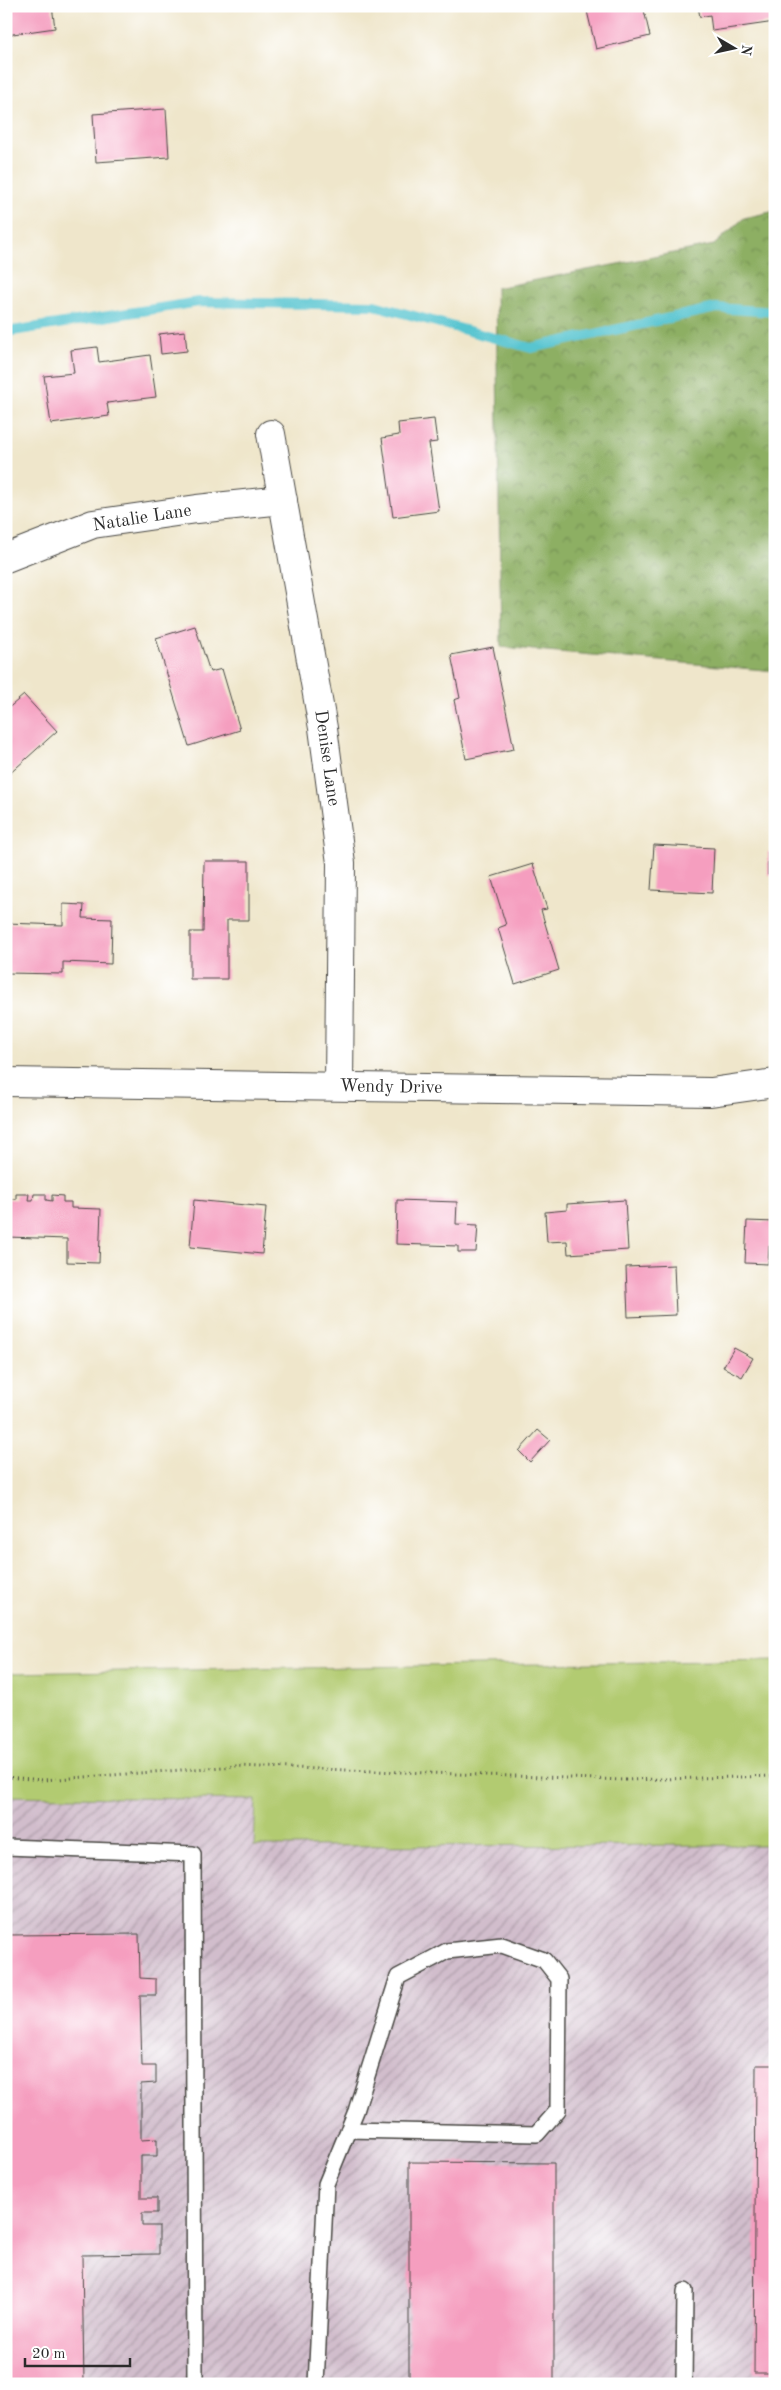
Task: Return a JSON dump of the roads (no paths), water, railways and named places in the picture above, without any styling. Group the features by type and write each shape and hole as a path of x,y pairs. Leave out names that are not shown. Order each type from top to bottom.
{"street":[{"name":"Denise Lane","path":"271,434 323,728 341,863 339,1086"},
{"name":"Natalie Lane","path":"6,558 93,524 197,509 283,500"},
{"name":"Wendy Drive","path":"6,1082 712,1092 775,1083"}],"lane":[{"path":"6,1847 193,1854 195,2384"},
{"path":"316,2384 326,2184 348,2130 398,1977 447,1951 502,1945 544,1960 558,1979 558,2110 537,2134 348,2130"},
{"path":"684,2384 685,2291"}],"waterway":[{"path":"6,332 199,302 374,305 531,348 716,308 775,312"}]}
